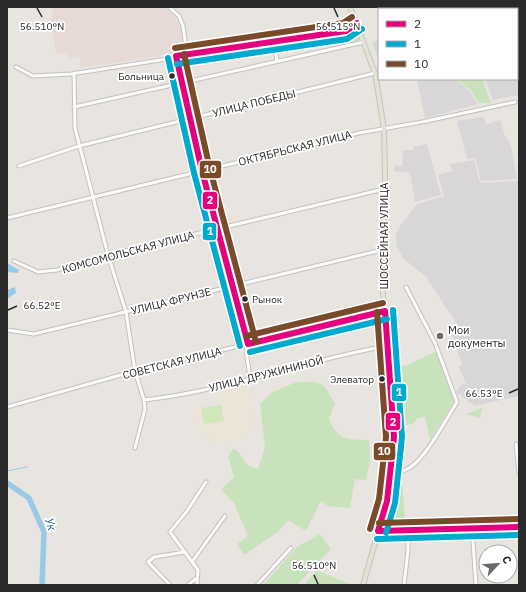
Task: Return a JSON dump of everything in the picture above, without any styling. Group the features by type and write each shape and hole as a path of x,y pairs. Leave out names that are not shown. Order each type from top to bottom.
{"main road":[{"name":"ШОССЕЙНАЯ УЛИЦА","path":"350,7 375,73 384,129 382,250 394,437 387,501 363,585"}],"street":[{"path":"170,7 179,16 183,26 187,54"},
{"path":"16,67 33,76 74,73 187,54 346,31 357,23"},
{"path":"274,41 277,61"},
{"path":"74,107 364,42"},
{"path":"176,56 180,83 248,344 246,350 250,378"},
{"path":"74,73 76,94 74,107 75,128 108,255 126,312 135,371 144,400 144,409 135,448"},
{"name":"УЛИЦА ПОБЕДЫ","path":"19,166 79,146 375,73"},
{"name":"ОКТЯБРЬСКАЯ УЛИЦА","path":"7,218 359,133 515,102"},
{"name":"КОМСОМОЛЬСКАЯ УЛИЦА","path":"14,261 38,272 57,270 108,255 384,189"},
{"name":"УЛИЦА ФРУНЗЕ","path":"7,330 34,334 382,250"},
{"path":"391,472 402,472 411,467 417,461 457,402 435,343 406,288"},
{"name":"СОВЕТСКАЯ УЛИЦА","path":"7,407 135,371 385,311"},
{"name":"УЛИЦА ДРУЖИНИНОЙ","path":"144,400 166,398 240,382 250,378 358,351 387,346"},
{"path":"516,444 519,473"},
{"path":"197,585 198,570 170,532 187,511 206,482"},
{"path":"192,562 225,516"},
{"path":"378,531 519,527"},
{"path":"472,528 476,585"},
{"path":"404,585 408,550 408,531"},
{"path":"257,585 291,548"},
{"path":"170,585 148,562 154,557 185,552"},
{"path":"188,585 197,578"}],"shaded area":[{"path":"53,7 165,7 166,10 175,16 181,28 183,52 81,68 79,56 71,58 65,53 56,54 51,22"},
{"path":"519,13 519,95 493,100 485,80 518,80"},
{"path":"378,39 378,57 372,44"},
{"path":"417,80 457,80 470,92 478,104 425,118"},
{"path":"484,117 486,124 501,120 504,134 511,146 517,179 481,181 475,158 467,159 457,121"},
{"path":"427,144 441,195 415,202 410,173 394,171 395,165 402,166 403,150 413,150 413,147"},
{"path":"474,160 480,183 519,181 519,396 475,406 456,392 460,386 466,383 459,368 462,364 450,331 458,326 426,277 403,258 396,245 396,235 400,226 417,204 444,196 438,175 452,171 450,164"},
{"path":"250,382 255,419 247,434 243,439 213,443 192,421 193,409 219,404 216,390"}],"green space":[{"path":"519,7 519,10 518,8 423,8"},
{"path":"357,29 361,39 354,43 345,44 344,34"},
{"path":"458,80 482,80 491,103 479,103 471,91"},
{"path":"437,351 455,400 430,440 425,417 418,418 413,424 399,426 396,367 408,365"},
{"path":"296,382 315,382 326,388 335,403 329,419 336,432 344,438 369,440 370,461 366,480 355,479 350,508 328,506 321,501 306,531 288,520 279,531 244,555 237,544 248,536 234,503 221,489 234,477 228,457 233,449 238,451 247,465 258,469 265,447 260,404 271,393"},
{"path":"221,405 224,421 204,424 201,408"},
{"path":"486,406 481,410 481,415 479,418 466,414"},
{"path":"399,481 402,483 406,529 389,529 385,527 384,521 395,482"},
{"path":"320,534 331,549 297,585 263,585 297,547"},
{"path":"317,570 351,585 304,585"}],"water":[{"path":"7,263 19,270 18,273 7,272"},
{"path":"15,287 16,293 7,299 7,290"}],"waterway":[{"path":"7,471 27,467"},
{"name":"Ук","path":"7,483 29,498 44,532 42,585"}],"transit line":[{"name":"10","path":"175,48 343,23 352,17"},
{"name":"2","path":"176,56 346,31 357,23"},
{"name":"1","path":"177,64 347,39 362,29"},
{"name":"10","path":"184,54 210,169 256,342"},
{"name":"2","path":"176,56 202,171 248,344"},
{"name":"1","path":"168,58 194,173 240,346"},
{"name":"10","path":"246,336 383,303"},
{"name":"1","path":"386,533 395,503 402,437 393,310"},
{"name":"2","path":"248,344 385,311"},
{"name":"2","path":"378,531 387,501 394,437 385,311"},
{"name":"10","path":"370,529 379,499 386,437 377,312"},
{"name":"1","path":"250,352 387,319"},
{"name":"10","path":"379,523 519,519"},
{"name":"2","path":"378,531 519,527"},
{"name":"1","path":"377,539 519,535"}],"place":[{"name":"Больница","path":"172,76"},
{"name":"Рынок","path":"245,299"},
{"name":"Мои документы","path":"440,336"},
{"name":"Элеватор","path":"382,379"}]}
